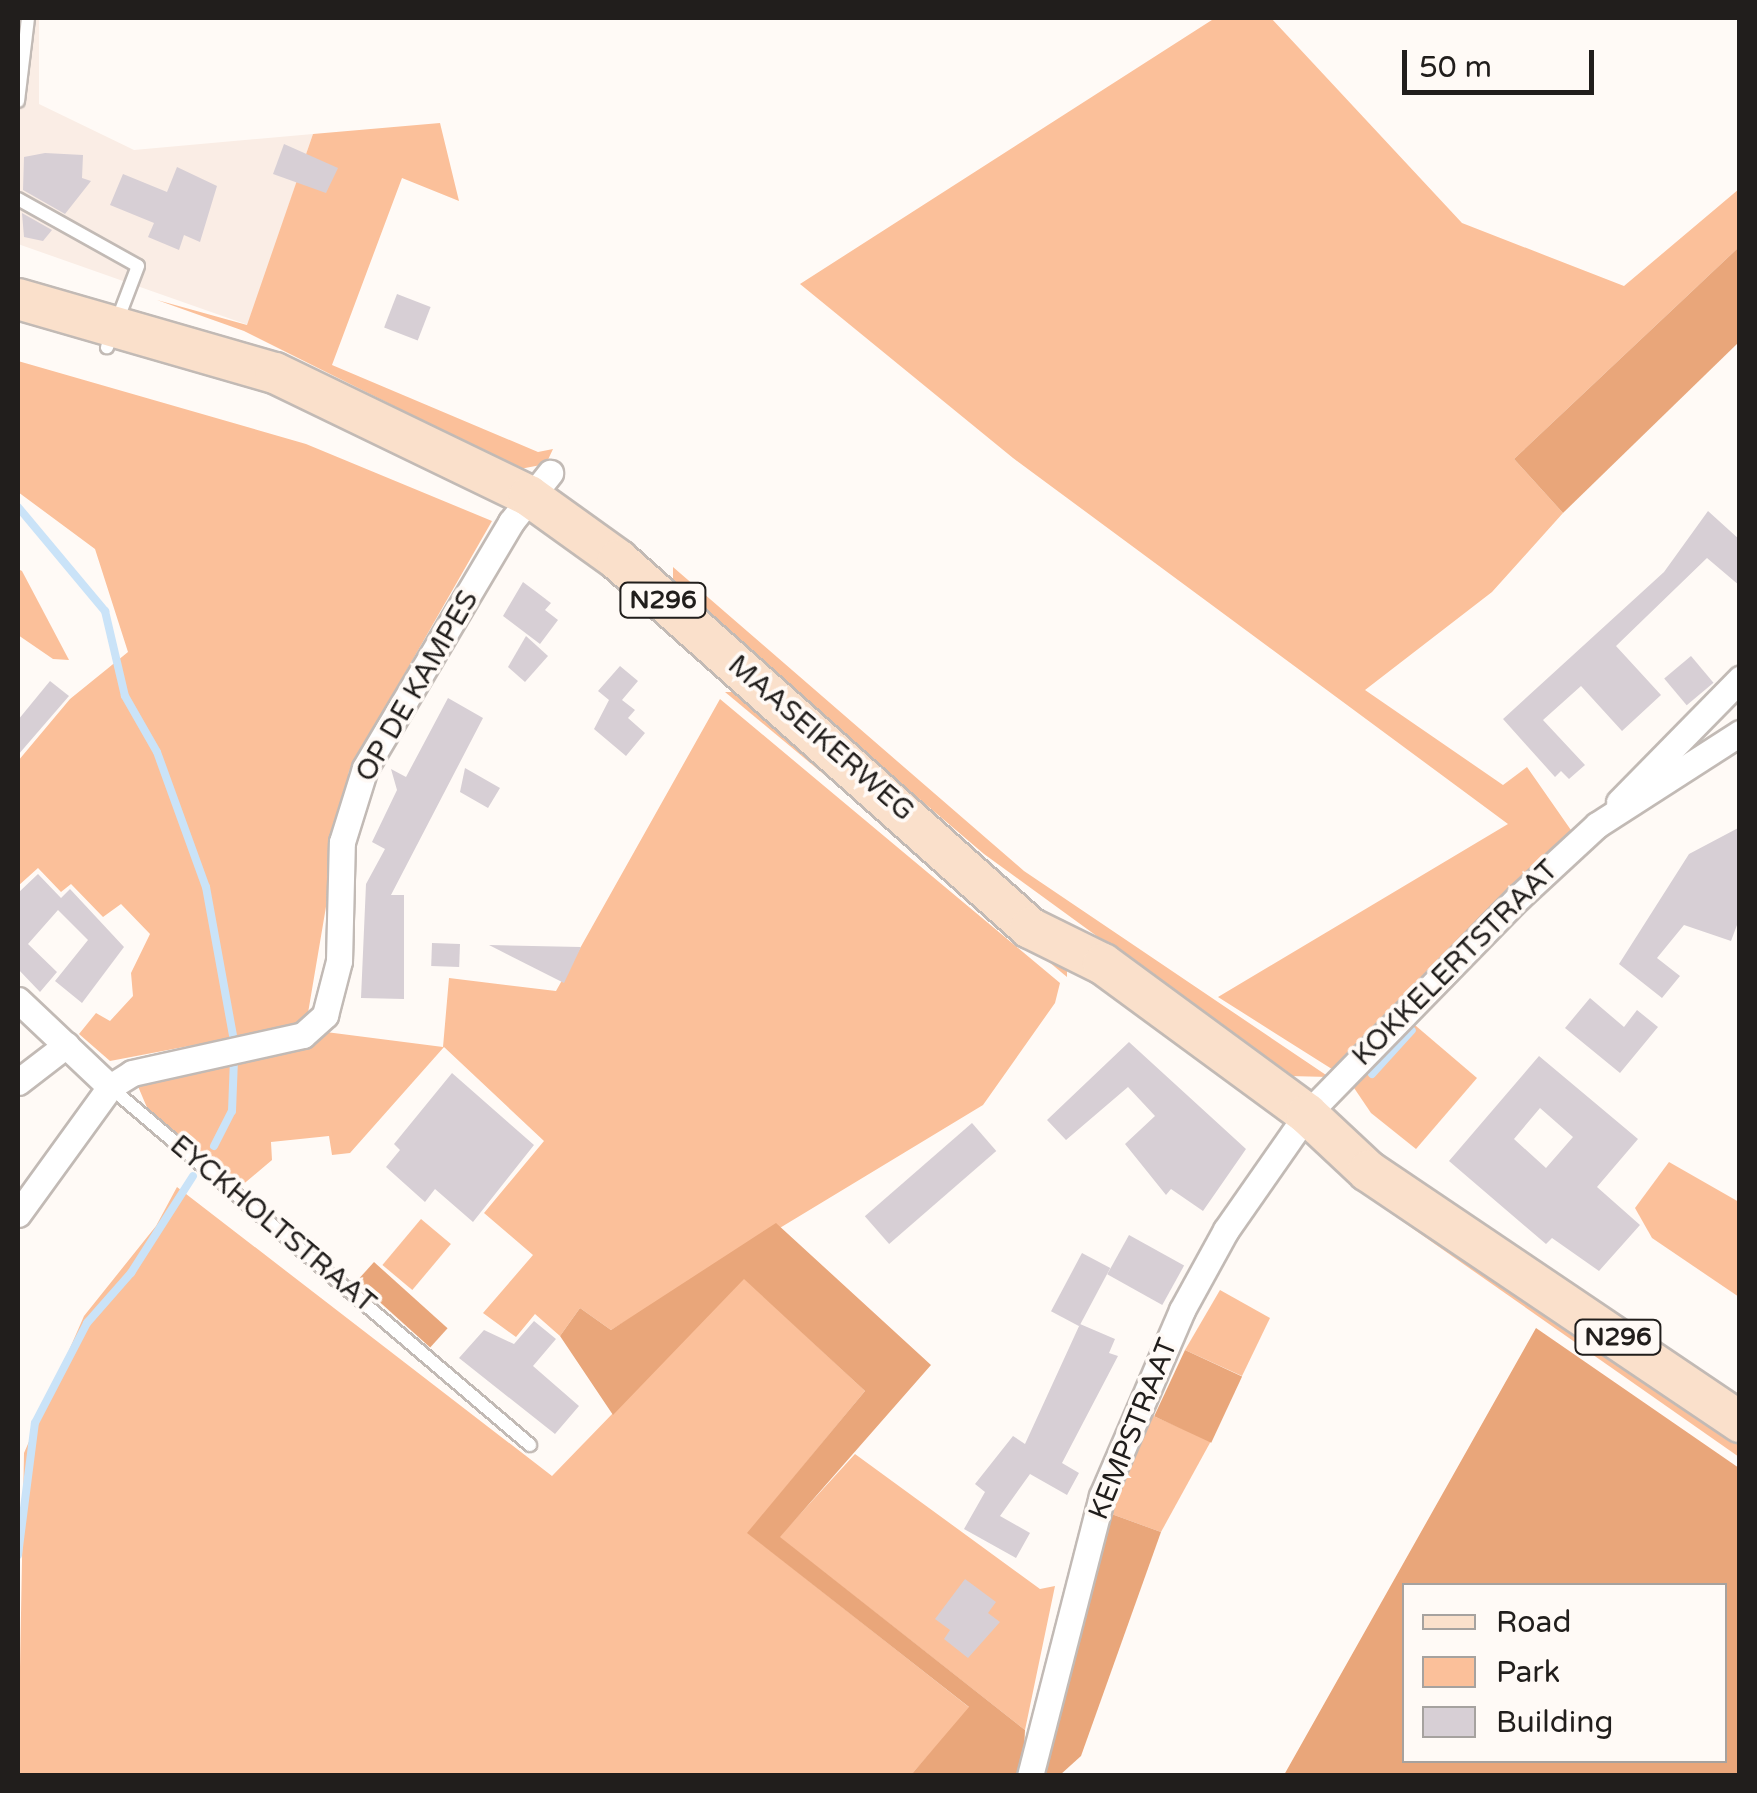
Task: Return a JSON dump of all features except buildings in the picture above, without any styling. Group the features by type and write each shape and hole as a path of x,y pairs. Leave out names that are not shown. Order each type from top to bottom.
{"main road":[{"name":"MAASEIKERWEG","path":"18,299 111,336 350,409 530,497 618,560 941,842 1023,892 1080,934 1103,964 1307,1114 1333,1146 1464,1238 1497,1252 1740,1422"},
{"name":"MAASEIKERWEG","path":"18,326 111,336"}],"street":[{"name":"OP DE KAMPES","path":"110,1087 132,1072 304,1035 325,1015 339,960 342,842 364,768 530,497"},
{"name":"KOKKELERTSTRAAT","path":"1307,1114 1608,818 1740,679"},
{"name":"KOKKELERTSTRAAT","path":"1608,818 1740,733"},
{"name":"EYCKHOLTSTRAAT","path":"18,1000 110,1087"},
{"path":"18,1082 66,1045"},
{"path":"18,1214 110,1087"},
{"name":"KEMPSTRAAT","path":"1030,1776 1110,1475 1208,1258 1307,1114"}],"lane":[{"path":"18,101 28,18"},
{"path":"18,199 138,266 111,336"},
{"name":"EYCKHOLTSTRAAT","path":"110,1087 530,1445"}],"shaded area":[{"path":"18,18 39,18 39,104 134,150 313,134 248,325 18,244"},
{"path":"1739,247 1739,342 1563,513 1514,459"},
{"path":"776,1223 931,1365 780,1537 1025,1730 1023,1775 911,1775 969,1707 747,1533 865,1391 744,1279 613,1415 560,1336 580,1308 611,1330"},
{"path":"374,1262 448,1328 430,1348 357,1281"},
{"path":"1536,1328 1739,1468 1739,1775 1284,1775"},
{"path":"1185,1350 1242,1377 1211,1443 1154,1416"},
{"path":"1106,1512 1161,1532 1081,1756 1060,1775 1043,1776"}],"green space":[{"path":"1215,18 1271,18 1462,223 1624,286 1739,189 1739,247 1514,459 1563,513 1492,592 1365,690 1503,785 1527,767 1573,833 1335,1071 1218,997 1508,824 1013,458 800,284"},
{"path":"440,123 459,201 402,178 332,365 538,452 553,449 546,464 520,469 244,331 157,300 247,325 313,134"},
{"path":"18,361 306,444 492,521 349,771 308,1013 300,1025 110,1061 79,1034 96,1013 110,1021 133,996 131,973 150,934 121,904 103,917 71,884 61,892 38,868 18,886 18,761 70,699 128,652 95,549 18,492"},
{"path":"673,567 1024,871 1329,1077 1289,1076 984,854 673,589"},
{"path":"18,569 69,660 53,659 18,635"},
{"path":"725,692 736,692 1067,965 1067,977"},
{"path":"720,699 1060,983 1055,1003 983,1105 611,1330 580,1308 560,1336 535,1314 516,1337 483,1313 533,1255 484,1213 544,1141 444,1047 350,1153 332,1155 329,1136 271,1142 272,1160 240,1187 151,1117 137,1084 307,1045 326,1032 443,1047 449,978 556,991"},
{"path":"1409,1020 1477,1078 1416,1149 1371,1113 1350,1082"},
{"path":"1669,1162 1739,1202 1739,1297 1652,1238 1635,1208"},
{"path":"1368,1185 1739,1440 1739,1457 1362,1193"},
{"path":"177,1187 552,1476 744,1278 865,1391 748,1533 970,1708 911,1775 18,1775 24,1453 84,1316 156,1226"},
{"path":"421,1219 451,1244 412,1290 382,1265"},
{"path":"1220,1290 1270,1318 1242,1376 1185,1350"},
{"path":"1151,1415 1211,1441 1161,1532 1106,1512"},
{"path":"855,1454 1040,1589 1055,1586 1025,1730 779,1537"}],"waterway":[{"path":"18,507 105,611 125,696 157,752 206,887 233,1035"},
{"path":"1372,1074 1412,1030"},
{"path":"214,1146 232,1111 234,1059"},
{"path":"18,1555 35,1423 87,1323 131,1273 193,1176"}]}
